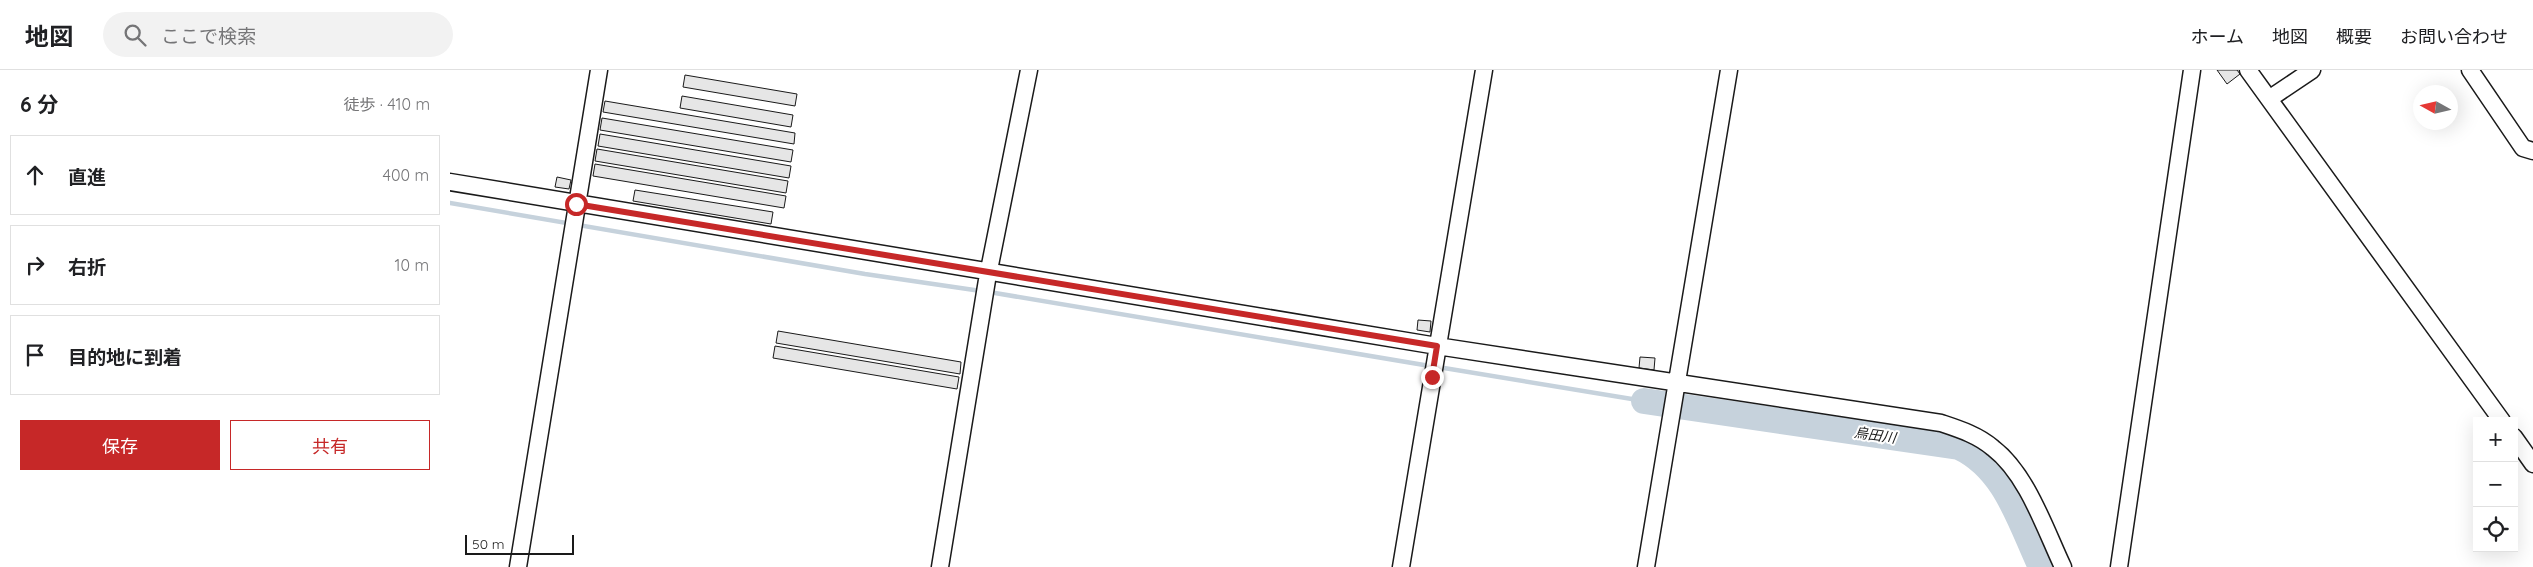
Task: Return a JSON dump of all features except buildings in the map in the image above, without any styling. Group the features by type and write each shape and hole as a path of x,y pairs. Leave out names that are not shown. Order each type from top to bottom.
{"street":[{"path":"518,567 599,70"},
{"path":"940,567 983,304 1029,70"},
{"path":"1401,567 1484,70"},
{"path":"1646,567 1674,388 1729,70"},
{"path":"2119,567 2192,70"},
{"path":"2248,70 2499,417"},
{"path":"2269,99 2312,70"},
{"path":"2470,70 2523,148 2533,151"},
{"path":"450,182 575,210 1437,350 1674,388 1941,423 1969,432 1993,448 2013,467 2063,567"},
{"path":"2518,443 2533,464"}],"waterway":[{"path":"450,203 865,274 981,291"},
{"path":"989,292 1430,366"},
{"path":"1438,367 1644,401"},
{"name":"烏田川","path":"1644,401 1959,447 1989,469 2000,483 2018,515 2041,567"}],"route":[{"path":"576,204 1437,346 1432,377"}]}
